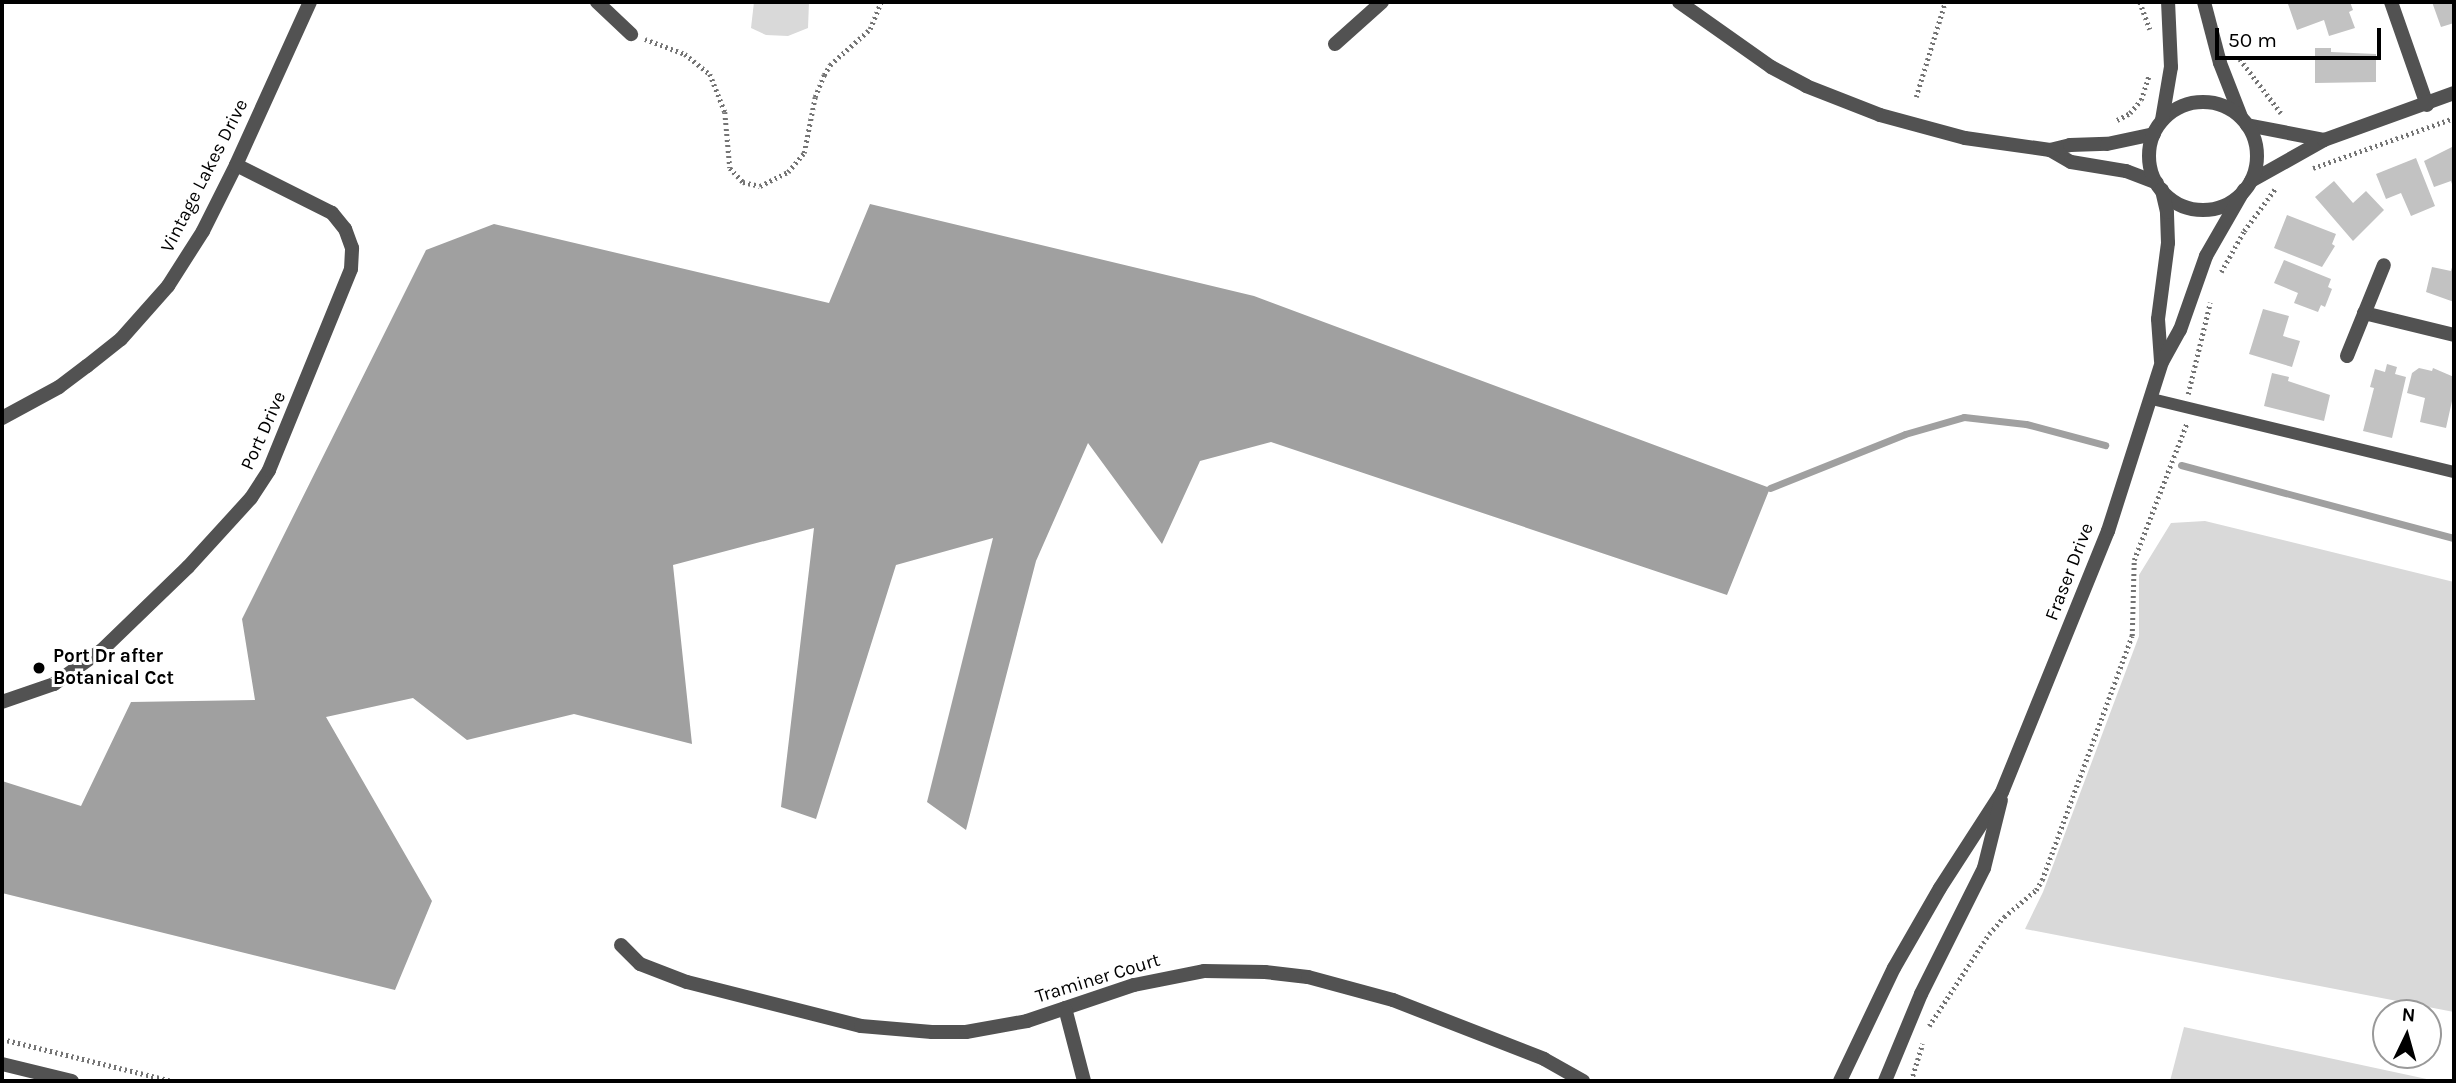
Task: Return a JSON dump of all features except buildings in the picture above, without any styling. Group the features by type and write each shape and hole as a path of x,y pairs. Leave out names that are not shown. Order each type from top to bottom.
{"street":[{"name":"Vintage Lakes Drive","path":"2,418 59,387 121,339 168,286 189,255 236,165 310,2"},
{"path":"597,2 631,34"},
{"path":"1335,44 1382,2"},
{"path":"1679,2 1772,67 1839,100 1922,129 2050,150 2071,162 2126,171 2159,186 2183,205 2203,209 2226,204 2248,186 2325,140 2454,93"},
{"path":"2159,186 2149,158 2154,134 2162,120 2171,67 2168,2"},
{"path":"2204,2 2220,63 2257,151 2248,186"},
{"path":"2391,2 2427,105"},
{"path":"2162,120 2182,107 2199,102 2226,107 2244,121 2325,140"},
{"path":"2050,150 2070,145 2107,144 2154,134"},
{"name":"Port Drive","path":"2,702 54,684 102,650 188,567 251,498 269,470 351,269 352,248 345,229 332,213 236,165"},
{"name":"Fraser Drive","path":"2159,186 2167,212 2168,243 2158,319 2162,362"},
{"name":"Fraser Drive","path":"1885,1081 1921,994 1984,867 2002,792 2104,542 2162,362 2180,330 2206,256 2248,186"},
{"path":"2347,356 2384,265"},
{"path":"2364,313 2454,335"},
{"name":"Fraser Drive","path":"1840,1081 1894,968 1940,888 2002,792"},
{"name":"Traminer Court","path":"621,946 640,964 676,979 889,1030 966,1032 1027,1021 1134,985 1204,971 1265,972 1308,977 1393,1000 1544,1059 1583,1081"},
{"path":"1065,1008 1081,1060 1084,1081"},
{"path":"2,1064 72,1081"}],"lane":[{"path":"2152,399 2454,472"}],"path":[{"path":"631,34 685,54 710,74 725,113 730,167 743,182 760,186 782,176 804,153 815,97 824,75 830,65 864,37 881,2"},
{"path":"1916,97 1945,2"},
{"path":"2140,2 2152,38"},
{"path":"2236,51 2251,78 2285,121"},
{"path":"2117,120 2130,113 2141,100 2151,66"},
{"path":"2308,170 2454,118"},
{"path":"2217,283 2244,231 2277,187"},
{"path":"1912,1081 1922,1045 1940,1007 1989,934 2004,917 2036,890 2042,880 2132,636 2134,560 2188,422 2185,407 2214,293"},
{"path":"2,1039 172,1081"}],"shaded area":[{"path":"754,2 809,2 808,28 788,36 766,35 751,28"},
{"path":"870,204 1254,296 1770,488 1727,595 1271,442 1200,461 1162,544 1088,443 1036,561 966,830 927,802 993,538 896,565 816,819 781,807 814,528 673,565 692,744 574,714 467,740 413,698 326,717 432,901 395,990 2,893 2,781 81,806 131,702 255,700 242,619 426,250 494,224 829,303"},
{"path":"2205,521 2454,582 2454,1012 2442,1010 2442,999 2387,999 2025,929 2043,892 2139,636 2139,575 2171,523"},
{"path":"2184,1027 2436,1081 2170,1081"}],"waterway":[{"path":"1770,488 1905,434 1964,417 2026,424 2105,445"},
{"path":"2181,465 2454,538"}],"place":[{"name":"Port Dr after Botanical Cct","path":"39,668"}]}
